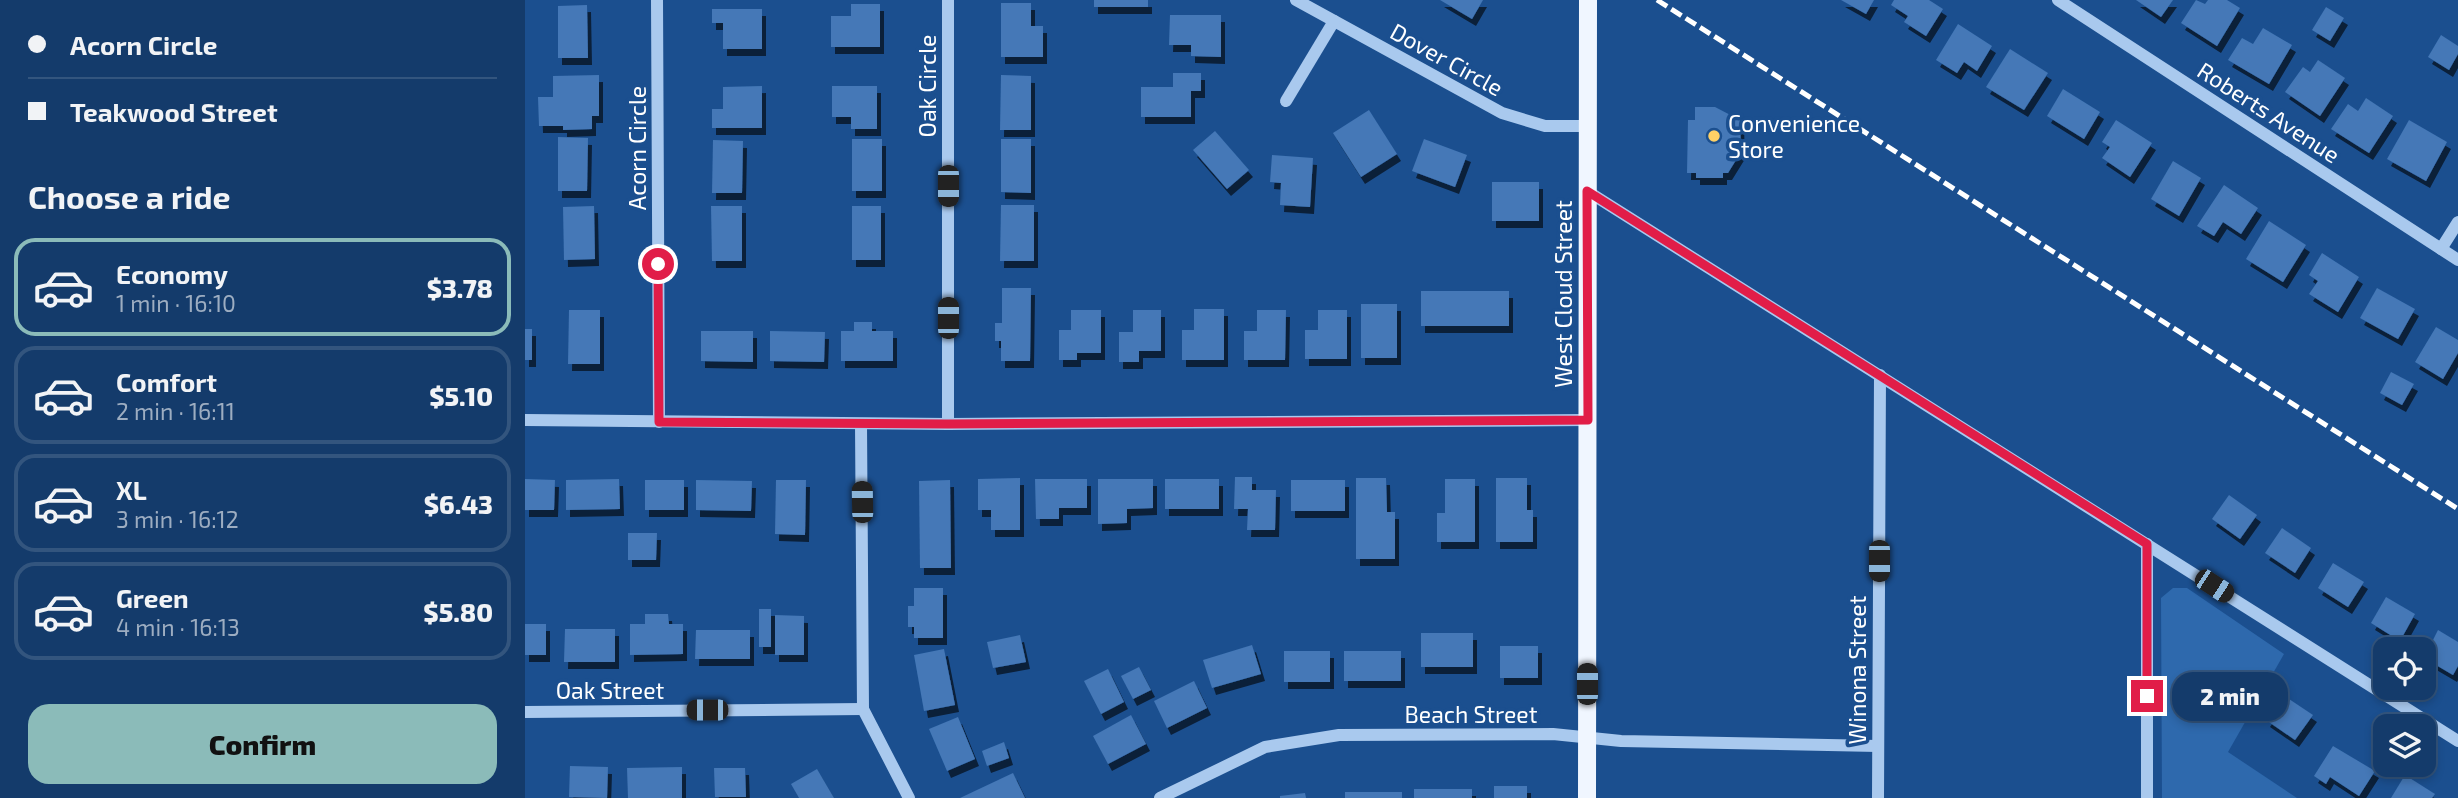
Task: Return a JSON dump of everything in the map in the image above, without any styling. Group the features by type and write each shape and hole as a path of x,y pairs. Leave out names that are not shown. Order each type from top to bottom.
{"main road":[{"name":"West Cloud Street","path":"1587,798 1588,0"}],"street":[{"name":"Acorn Circle","path":"657,0 659,422"},
{"name":"Oak Circle","path":"948,0 948,424"},
{"name":"Dover Circle","path":"1296,0 1502,113 1545,126 1587,126"},
{"name":"Roberts Avenue","path":"2058,0 2458,260"},
{"path":"1286,101 1334,21"},
{"path":"1587,191 2458,741"},
{"path":"2441,249 2458,222"},
{"name":"Winona Street","path":"1878,798 1880,375"},
{"path":"525,421 948,424 1588,420"},
{"path":"861,424 863,709 909,798"},
{"path":"2147,544 2147,798"},
{"name":"Oak Street","path":"525,712 863,709"},
{"name":"Beach Street","path":"1160,798 1265,747 1339,735 1553,734 1621,741 1878,746"}],"shaded area":[{"path":"2173,588 2187,588 2284,654 2228,752 2297,798 2162,798 2161,598"}],"building":[{"path":"1094,0 1148,0 1148,7 1094,7"},
{"path":"1440,0 1483,0 1472,19"},
{"path":"1841,0 1874,0 1866,14"},
{"path":"1894,0 1929,0 1943,9 1926,36 1904,22 1908,16 1891,5"},
{"path":"2136,0 2173,0 2161,17"},
{"path":"2196,0 2205,4 2208,0 2227,0 2240,8 2217,46 2181,23"},
{"path":"1001,3 1031,3 1031,26 1043,26 1043,57 1001,57"},
{"path":"851,4 880,4 880,47 831,47 831,16 851,16"},
{"path":"587,5 588,58 558,58 558,6"},
{"path":"2326,7 2344,18 2330,41 2312,30"},
{"path":"712,9 762,9 762,49 723,49 723,23 712,23"},
{"path":"1170,15 1221,15 1221,57 1191,56 1191,45 1169,45"},
{"path":"1958,24 1992,46 1977,71 1964,62 1957,73 1936,60"},
{"path":"2263,28 2292,45 2269,84 2228,60 2242,38 2253,44"},
{"path":"2441,35 2458,46 2458,54 2449,70 2428,57"},
{"path":"2010,49 2048,73 2024,110 1986,87"},
{"path":"2318,60 2345,78 2320,116 2285,92 2303,67 2310,72"},
{"path":"1173,73 1201,73 1201,91 1191,91 1191,117 1141,117 1141,87 1173,87"},
{"path":"599,75 599,116 592,116 592,129 563,130 563,126 539,126 538,97 553,97 553,76"},
{"path":"1001,75 1031,76 1031,130 1000,130"},
{"path":"762,86 762,128 712,128 712,109 723,109 723,87"},
{"path":"832,86 877,86 877,129 851,129 851,117 832,117"},
{"path":"2063,89 2100,112 2084,139 2047,116"},
{"path":"2366,98 2393,116 2369,153 2331,129 2348,104 2358,111"},
{"name":"Convenience Store","path":"1695,107 1715,107 1740,120 1741,152 1728,173 1723,173 1723,178 1696,178 1696,173 1687,173 1688,120 1695,120"},
{"path":"1369,110 1397,154 1361,177 1333,133"},
{"path":"2116,120 2152,143 2130,177 2102,158 2110,147 2102,142"},
{"path":"2409,120 2447,142 2426,181 2387,159"},
{"path":"1215,131 1249,170 1227,189 1193,150"},
{"path":"558,137 588,138 587,191 558,191"},
{"path":"852,139 882,139 882,191 852,191"},
{"path":"1001,139 1031,139 1031,193 1001,192"},
{"path":"1424,139 1467,155 1455,187 1412,171"},
{"path":"713,140 743,141 742,193 712,193"},
{"path":"1272,155 1313,158 1310,207 1280,205 1281,183 1270,182"},
{"path":"2173,161 2201,178 2179,216 2151,199"},
{"path":"1492,182 1539,182 1539,221 1492,221"},
{"path":"2224,185 2258,208 2241,234 2223,222 2214,236 2197,226"},
{"path":"1001,205 1034,205 1034,261 1000,261"},
{"path":"594,206 595,259 564,260 563,207"},
{"path":"711,206 742,206 742,261 712,261"},
{"path":"852,206 881,206 881,260 852,260"},
{"path":"2269,221 2306,245 2283,282 2246,259"},
{"path":"2322,253 2359,277 2338,312 2309,294 2318,281 2309,275"},
{"path":"1002,288 1031,288 1030,361 1001,361 1001,341 995,341 995,323 1002,323"},
{"path":"2377,288 2415,309 2398,339 2360,318"},
{"path":"1421,291 1509,291 1509,326 1421,326"},
{"path":"1361,304 1397,304 1397,358 1361,358"},
{"path":"1194,309 1224,309 1224,360 1182,360 1182,330 1194,330"},
{"path":"569,310 600,310 600,364 568,364"},
{"path":"1071,310 1101,310 1101,353 1077,353 1077,360 1059,360 1059,330 1071,330"},
{"path":"1133,310 1161,310 1161,351 1139,351 1139,362 1119,362 1119,332 1133,332"},
{"path":"1257,310 1286,310 1285,360 1244,360 1244,331 1257,331"},
{"path":"1318,310 1347,310 1347,359 1305,359 1305,330 1318,330"},
{"path":"854,322 872,322 872,331 893,331 893,361 841,361 841,331 854,331"},
{"path":"2436,327 2458,340 2458,353 2443,379 2415,362"},
{"path":"525,329 532,329 532,360 525,360"},
{"path":"701,331 753,331 753,362 701,361"},
{"path":"770,331 825,332 824,362 770,361"},
{"path":"2391,372 2414,384 2402,405 2380,393"},
{"path":"1235,477 1252,477 1252,490 1276,490 1275,530 1247,530 1248,509 1234,509"},
{"path":"1020,478 1020,530 991,530 991,510 978,510 978,479"},
{"path":"1356,478 1386,478 1387,512 1395,512 1395,559 1356,559"},
{"path":"1496,478 1527,478 1527,510 1533,510 1533,542 1496,542"},
{"path":"525,479 555,480 554,510 525,510"},
{"path":"619,479 620,509 566,510 566,480"},
{"path":"1035,479 1087,479 1087,508 1059,508 1059,519 1036,519"},
{"path":"1098,479 1153,479 1153,508 1127,509 1127,523 1098,524"},
{"path":"1165,479 1219,479 1219,509 1165,509"},
{"path":"1445,479 1475,479 1475,542 1437,542 1437,513 1445,513"},
{"path":"645,480 684,480 684,510 645,510"},
{"path":"696,480 752,481 751,511 696,510"},
{"path":"776,480 806,480 805,535 775,534"},
{"path":"950,480 951,568 920,568 919,481"},
{"path":"1291,480 1345,480 1345,511 1291,511"},
{"path":"2229,495 2257,515 2240,539 2212,519"},
{"path":"2282,528 2311,548 2295,573 2265,553"},
{"path":"628,533 657,533 656,560 628,560"},
{"path":"2333,563 2364,582 2348,607 2318,588"},
{"path":"914,588 943,588 943,638 914,638 914,627 908,627 908,606 914,606"},
{"path":"2386,597 2415,614 2402,637 2394,637 2371,623"},
{"path":"759,609 771,609 771,647 759,647"},
{"path":"645,614 668,614 669,624 683,624 683,654 630,655 630,624 645,624"},
{"path":"775,615 804,616 804,655 775,655"},
{"path":"525,624 546,624 546,655 525,655"},
{"path":"565,629 615,629 615,662 564,662"},
{"path":"696,630 750,630 750,659 695,659"},
{"path":"2438,630 2458,642 2458,666 2453,675 2436,665 2434,637"},
{"path":"1421,633 1473,633 1473,667 1421,667"},
{"path":"1020,635 1026,662 993,668 987,642"},
{"path":"1252,645 1261,674 1212,688 1203,660"},
{"path":"1500,646 1538,646 1538,678 1500,678"},
{"path":"944,649 955,705 924,711 914,655"},
{"path":"1284,651 1330,651 1330,682 1284,682"},
{"path":"1344,651 1401,651 1401,681 1344,681"},
{"path":"1139,667 1151,690 1133,699 1121,676"},
{"path":"1108,669 1124,702 1101,714 1084,681"},
{"path":"1194,681 1207,708 1167,728 1154,701"},
{"path":"2283,695 2313,715 2295,740 2266,720"},
{"path":"1131,715 1146,744 1108,764 1093,736"},
{"path":"958,717 975,759 947,771 929,729"},
{"path":"1004,742 1009,758 987,766 982,751"},
{"path":"2333,746 2373,770 2359,796 2330,777 2326,784 2314,776"},
{"path":"570,766 608,767 607,798 569,797"},
{"path":"682,767 682,798 628,798 627,768"},
{"path":"714,768 745,768 746,797 715,797"},
{"path":"817,769 834,798 799,798 791,784"},
{"path":"1013,773 1025,798 960,798"},
{"path":"2404,777 2435,794 2432,798 2391,798"},
{"path":"1494,786 1527,786 1527,798 1494,798"},
{"path":"1414,789 1472,789 1472,798 1414,798"},
{"path":"1345,792 1402,792 1402,798 1345,798"},
{"path":"1305,793 1306,798 1280,798 1280,796"}],"railway":[{"path":"1657,0 2458,509"}],"place":[{"name":"Convenience Store","path":"1714,136"}],"route":[{"path":"658,264 659,422 948,424 1588,420 1587,191 2147,544 2147,696"}]}
